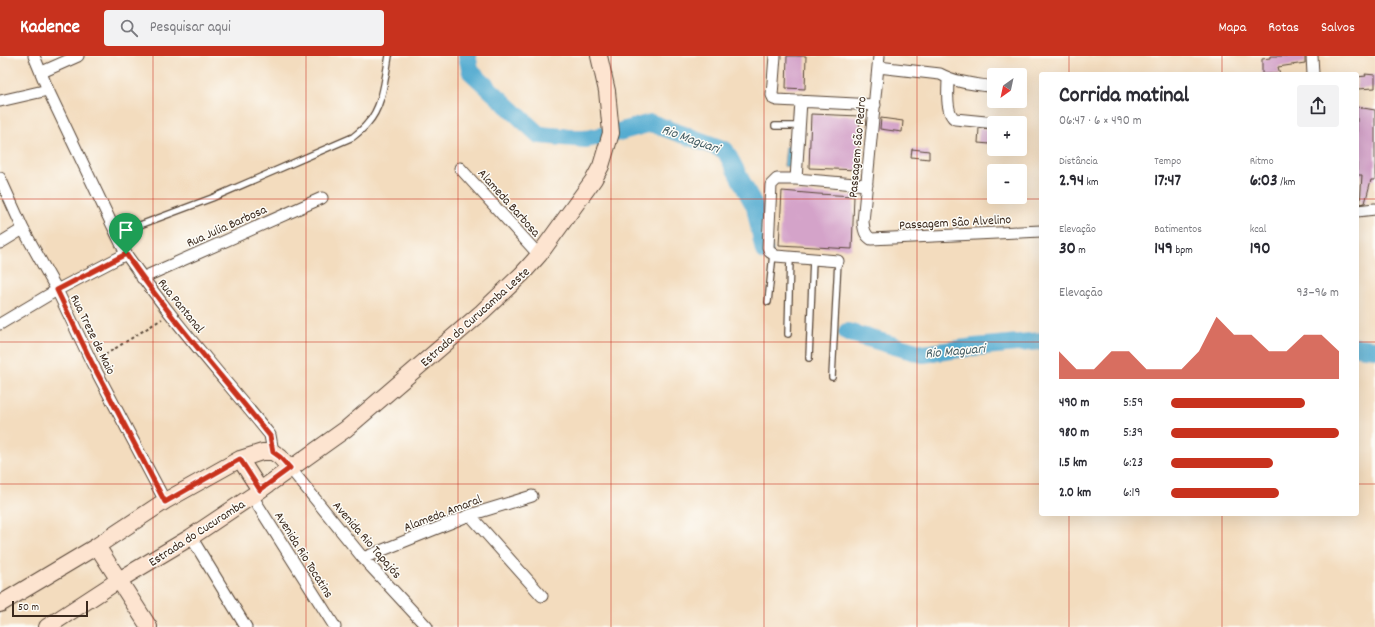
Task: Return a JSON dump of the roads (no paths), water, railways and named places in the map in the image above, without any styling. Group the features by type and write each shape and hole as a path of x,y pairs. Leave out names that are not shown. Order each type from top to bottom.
{"main road":[{"name":"Estrada do Curucamba Leste","path":"290,468 346,429 482,312 539,255 594,180 601,166 610,137 607,91 599,56"},
{"path":"1,600 97,546 165,502 240,459 262,452 273,452 290,468"},
{"path":"240,459 256,493"},
{"name":"Estrada do Cucuramba","path":"46,627 119,580 191,537 290,468"},
{"path":"97,546 149,627"}],"street":[{"name":"Rua Pantanal","path":"34,56 42,72 48,90 126,254 142,278 270,436 273,452"},
{"path":"42,72 78,56"},
{"path":"775,56 772,97 777,100 875,105"},
{"path":"1312,56 1313,72"},
{"path":"878,61 940,74 957,81 987,86"},
{"name":"Passagem São Pedro","path":"871,239 867,236 864,230 863,222 878,61"},
{"path":"948,78 948,112 952,118 987,122"},
{"path":"0,101 48,90"},
{"path":"796,179 801,101"},
{"name":"Alameda Barbosa","path":"460,168 539,255"},
{"name":"Rua Treze de Maio","path":"0,178 23,229 57,290 92,363 165,502"},
{"path":"838,261 773,254 768,247 771,186 777,179 796,179 867,185"},
{"name":"Rua Julia Barbosa","path":"142,278 322,198"},
{"path":"1359,211 1375,209"},
{"path":"0,243 23,229"},
{"name":"Passagem São Alvelino","path":"871,239 1039,231"},
{"path":"0,324 57,290 126,254"},
{"name":"Avenida Rio Tapajós","path":"290,468 363,558 427,627"},
{"name":"Avenida Rio Tocatins","path":"256,493 335,627"},
{"name":"Alameda Amaral","path":"363,558 470,515 532,496"},
{"path":"470,515 542,596"},
{"path":"191,537 246,627"}],"lane":[{"path":"116,234 212,198 353,137 368,124 377,108 382,92 389,56"},
{"path":"775,126 799,126"},
{"path":"768,302 773,254"},
{"path":"788,334 790,257"},
{"path":"809,358 813,259"},
{"path":"832,377 838,261"}],"water":[{"path":"786,146 794,147 791,167 784,166"}],"waterway":[{"name":"Rio Maguari","path":"467,56 471,72 539,135 586,139 651,123 725,150 755,207 764,251"},
{"name":"Rio Maguari","path":"847,332 923,354 974,347 1039,341"},
{"name":"Rio Maguari","path":"1359,347 1375,349"}]}
